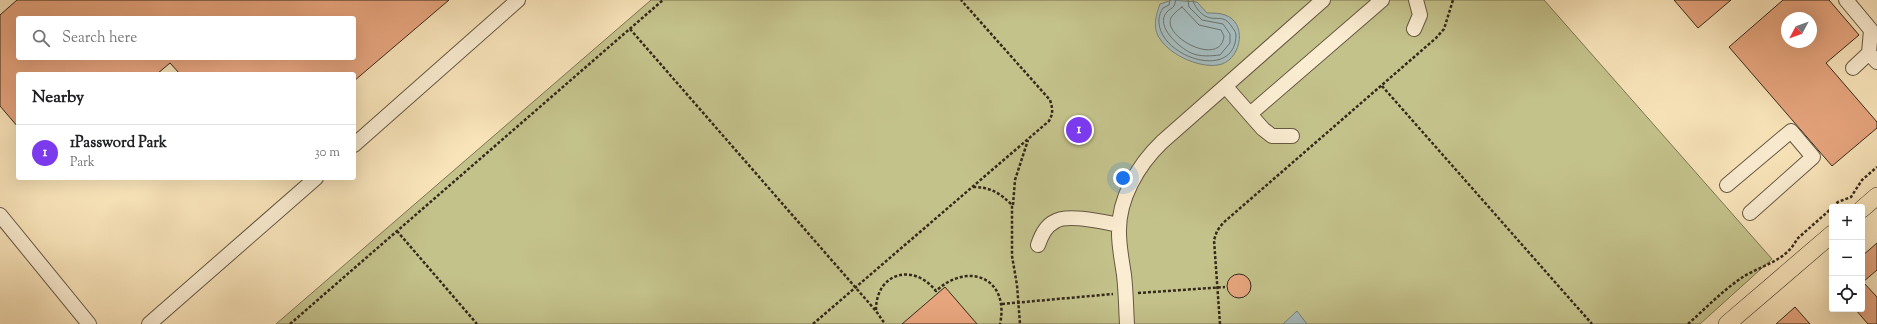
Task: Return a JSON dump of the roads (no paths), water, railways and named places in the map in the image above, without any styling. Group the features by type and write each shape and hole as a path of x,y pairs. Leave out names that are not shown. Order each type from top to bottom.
{"main road":[{"path":"1865,206 1877,196"},
{"path":"1734,322 1829,237"}],"lane":[{"path":"356,143 518,0"},
{"path":"1127,324 1126,294 1120,250 1119,225 1130,186 1148,155 1324,0"},
{"path":"1250,114 1382,0"},
{"path":"1414,29 1420,15 1416,0"},
{"path":"1846,0 1871,30 1873,58 1853,68"},
{"path":"1226,87 1263,129 1272,136 1292,136"},
{"path":"1727,185 1791,131 1809,152 1813,157 1750,213"},
{"path":"149,324 314,180"},
{"path":"0,215 89,324"},
{"path":"1038,245 1044,232 1054,221 1068,219 1119,225"}],"water":[{"path":"1172,0 1197,2 1207,13 1221,14 1232,19 1237,25 1239,40 1238,47 1229,60 1222,64 1214,65 1197,63 1179,56 1165,45 1160,39 1156,30 1156,17 1160,4"},
{"path":"1297,311 1307,324 1283,324"}],"place":[{"name":"1Password Park","path":"1079,130"}]}
